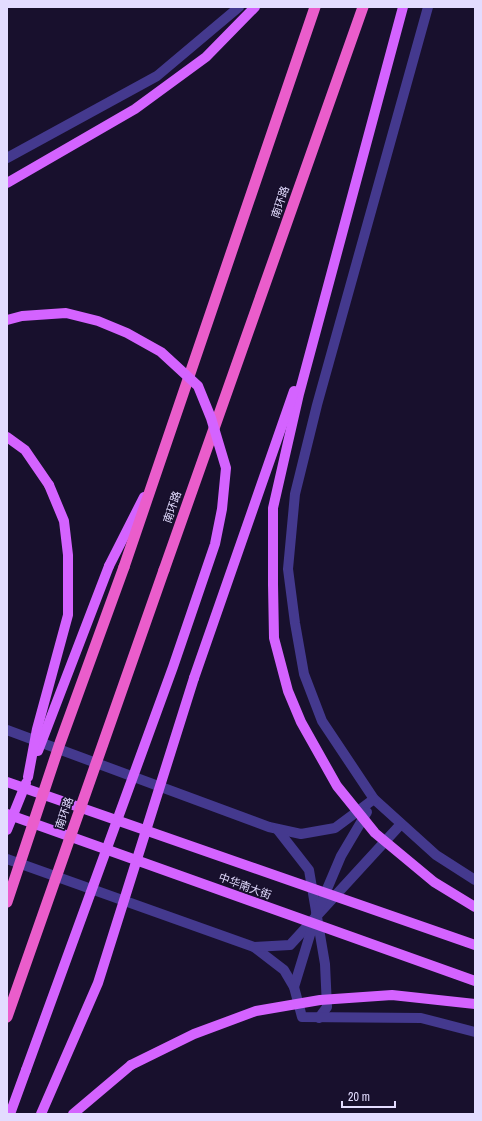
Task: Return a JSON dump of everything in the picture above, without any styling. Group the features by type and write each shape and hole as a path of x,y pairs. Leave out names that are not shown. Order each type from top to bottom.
{"highway":[{"path":"7,902 60,743 124,567 315,7"},
{"name":"南环路","path":"7,1016 363,7"}],"main road":[{"path":"7,183 135,109 206,57 255,7"},
{"path":"403,7 299,394 273,508 274,638 288,692 301,722 337,786 375,833 434,882 475,907"},
{"path":"7,320 22,316 66,313 98,321 127,333 161,352 198,386 211,418 226,468 222,509 215,544 167,682 10,1114"},
{"path":"41,1114 98,983 194,678 320,315"},
{"path":"7,437 25,450 49,485 64,521 68,555 68,615 37,729 28,778"},
{"path":"7,830 109,566 157,471"},
{"name":"中华南大街","path":"7,782 475,945"},
{"name":"中华南大街","path":"7,814 475,981"},
{"path":"73,1114 131,1065 194,1034 256,1011 320,1000 392,995 475,1004"}],"street":[{"path":"7,158 156,76 239,7"},
{"path":"428,7 317,405 295,494 288,569 295,623 304,674 322,721 374,800 436,855 475,880"},
{"path":"7,730 277,829 301,834 334,828 374,800"},
{"path":"294,987 316,915 341,856 374,800"},
{"path":"254,947 290,945 401,824"},
{"path":"277,829 309,870 325,964 327,1007 319,1018"},
{"path":"7,859 254,947 284,970 294,987 302,1017 421,1018 475,1032"}]}
